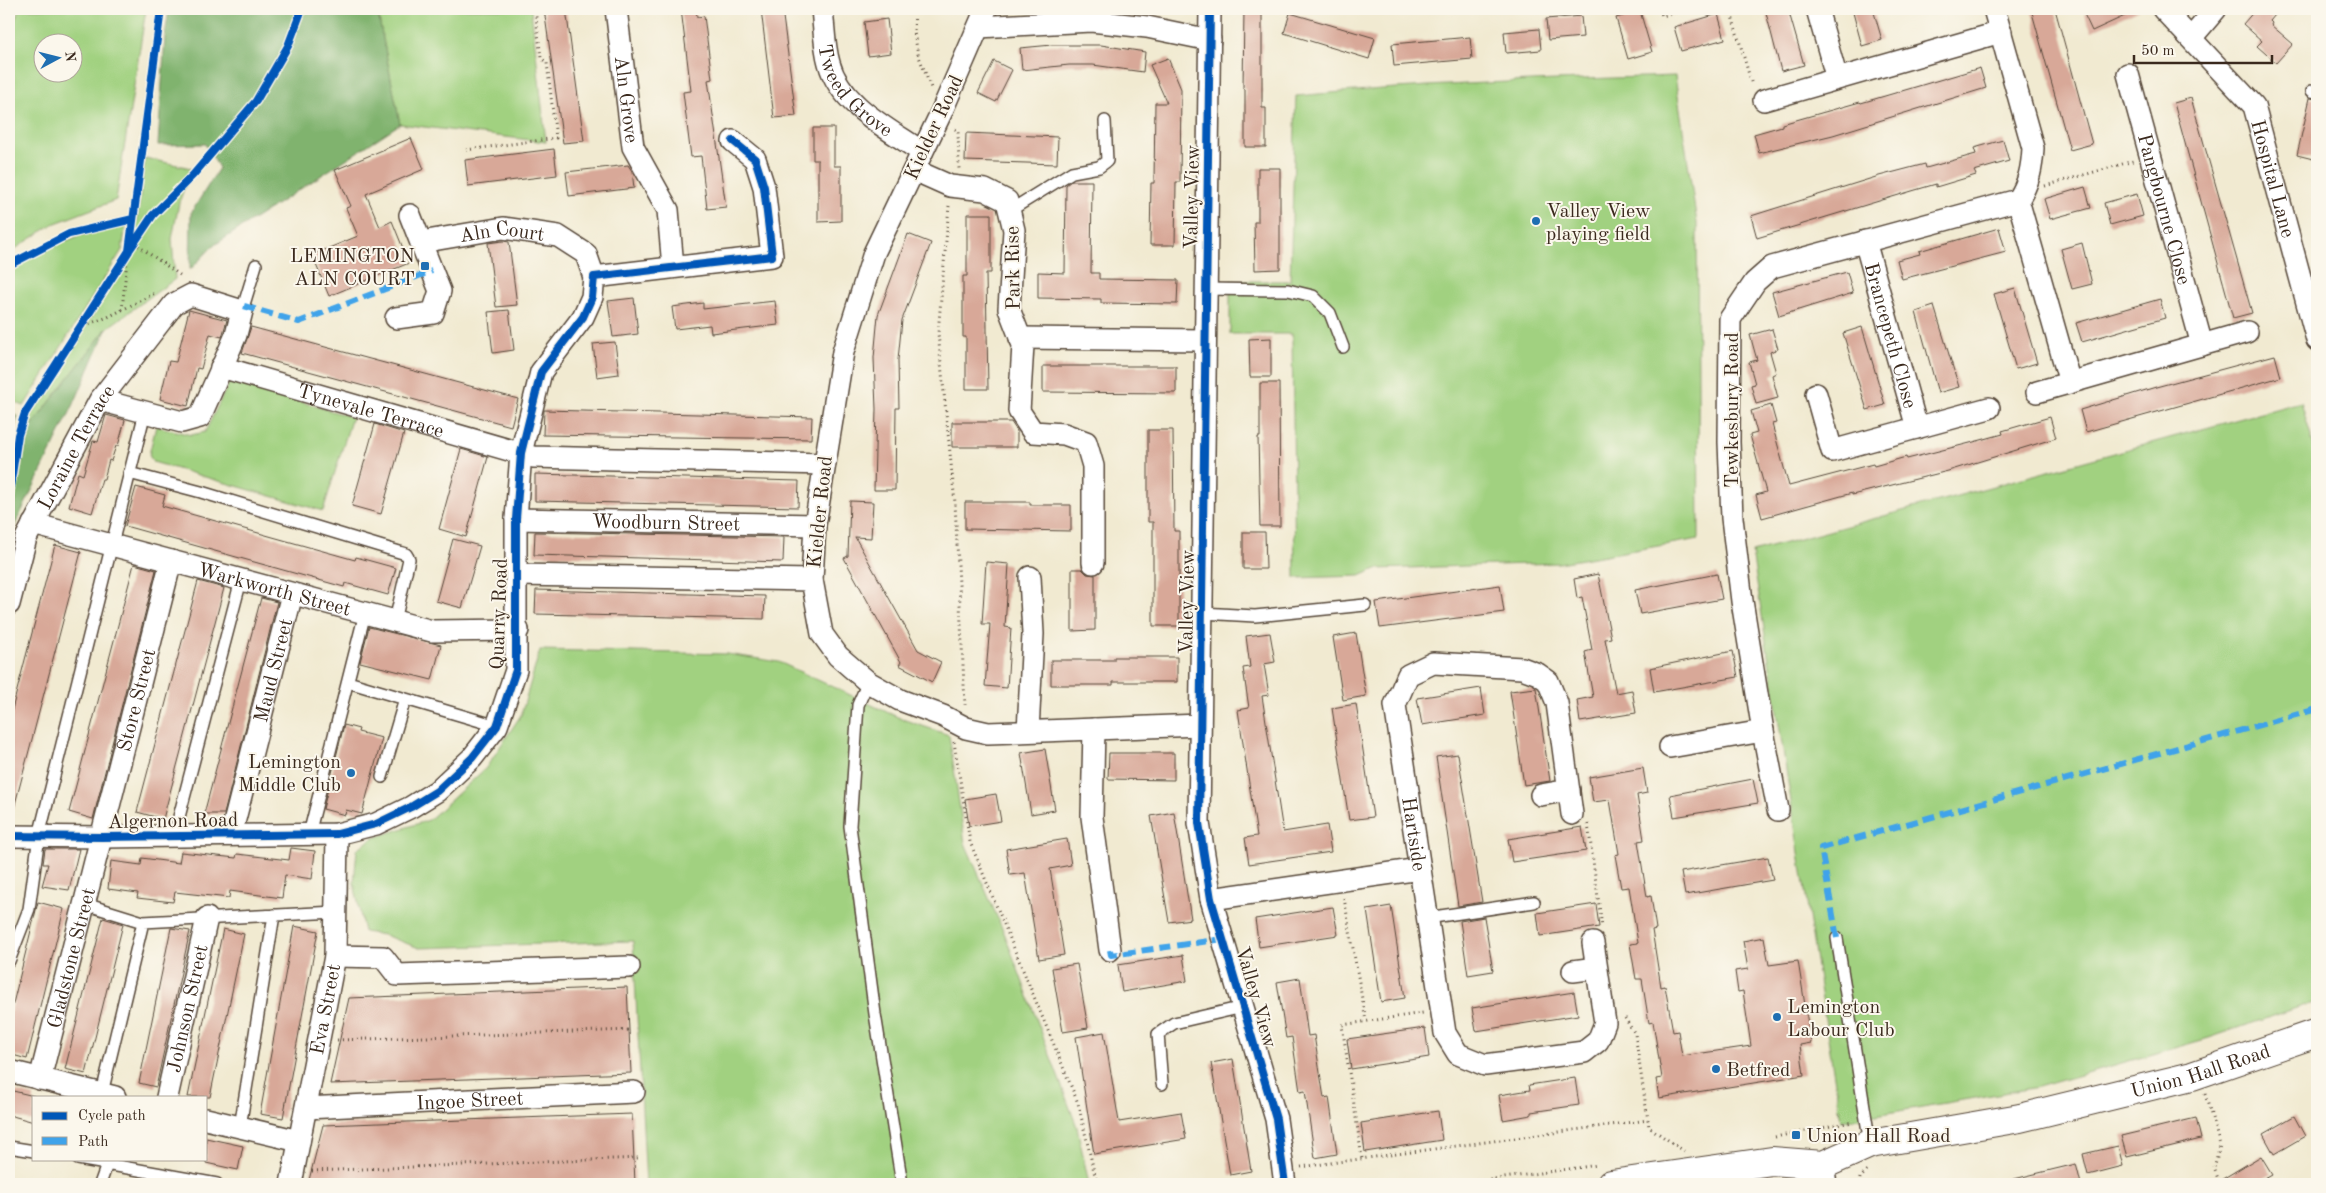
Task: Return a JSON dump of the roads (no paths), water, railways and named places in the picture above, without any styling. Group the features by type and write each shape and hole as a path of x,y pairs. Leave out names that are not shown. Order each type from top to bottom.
{"street":[{"name":"Aln Grove","path":"616,9 634,147 668,210 673,267"},
{"name":"Tweed Grove","path":"822,9 829,63 841,88 859,108 918,161"},
{"name":"Valley View","path":"1210,9 1199,823 1212,899 1276,1119 1284,1177"},
{"path":"1817,9 1837,79"},
{"path":"1994,9 2033,148 2032,165 2023,192 2070,383"},
{"name":"Hospital Lane","path":"2163,9 2192,37 2254,106 2317,340"},
{"path":"2192,37 2216,9"},
{"path":"982,18 1091,21 1147,27 1210,40"},
{"name":"Kielder Road","path":"982,18 940,114 874,253 846,343 815,525 812,580 822,634 838,656 868,682 900,700 943,716 966,728 988,733 1200,725"},
{"path":"1764,100 2001,32"},
{"name":"Pangbourne Close","path":"2128,74 2202,345"},
{"path":"521,453 541,372 583,317 592,297 594,277 772,256 764,187 755,159 733,141"},
{"name":"Park Rise","path":"918,161 950,186 984,190 1007,201 1014,230 1009,309 1023,345 1019,411 1033,432 1064,434 1086,442 1093,466 1093,564"},
{"name":"Tewkesbury Road","path":"1778,810 1742,601 1732,518 1729,442 1730,319 1755,282 1772,267 1865,241 2023,192"},
{"path":"396,318 433,313 440,291 410,215"},
{"name":"Aln Court","path":"421,242 503,228 558,236 586,254 594,277"},
{"name":"Brancepeth Close","path":"1865,241 1916,428"},
{"name":"Loraine Terrace","path":"9,604 26,538 33,524 100,400 175,296 242,311"},
{"path":"100,400 182,422 200,417 236,335 242,311"},
{"path":"2037,392 2248,332"},
{"path":"1020,338 1206,340"},
{"name":"Tynevale Terrace","path":"221,367 534,457 824,464"},
{"name":"Brancepeth Close","path":"1816,394 1832,451 1989,408"},
{"name":"Quarry Road","path":"337,834 376,824 437,791 472,758 497,726 516,670 518,630 516,519 521,453"},
{"name":"Woodburn Street","path":"516,519 815,525"},
{"name":"Warkworth Street","path":"33,524 432,631 518,630"},
{"name":"Store Street","path":"102,837 172,561"},
{"path":"517,575 812,580"},
{"path":"1028,731 1034,634 1030,577"},
{"name":"Maud Street","path":"231,835 292,594"},
{"name":"Hartside","path":"1572,814 1557,703 1548,681 1538,674 1522,668 1433,663 1408,675 1395,705 1445,1033 1458,1054 1485,1065 1584,1052 1598,1041 1605,1023 1596,968 1598,937"},
{"path":"1094,729 1092,817 1110,950"},
{"path":"1670,747 1763,731"},
{"path":"1541,795 1569,790"},
{"name":"Algernon Road","path":"9,836 102,837 337,834"},
{"name":"Eva Street","path":"292,1178 335,956 337,834"},
{"name":"Gladstone Street","path":"40,1079 102,837"},
{"path":"1212,899 1420,869"},
{"name":"Johnson Street","path":"167,1096 207,918"},
{"path":"335,956 383,957 397,975 630,967"},
{"path":"1572,971 1596,968"},
{"name":"Union Hall Road","path":"1611,1184 1772,1161 1824,1175 1870,1144 2020,1118 2199,1074 2317,1033"},
{"path":"9,1071 108,1095"},
{"name":"Ingoe Street","path":"306,1108 634,1092"},
{"path":"208,1119 299,1141"}],"lane":[{"path":"1009,211 1072,172 1099,167 1107,160 1104,121"},
{"path":"242,311 256,265"},
{"path":"1206,289 1288,290 1313,296 1330,313 1342,347"},
{"path":"9,961 29,909 39,836 145,412"},
{"path":"130,473 201,492 406,554 409,558 395,621"},
{"path":"174,836 241,580"},
{"path":"1202,613 1255,616 1365,605"},
{"path":"309,834 365,614"},
{"path":"348,682 497,726"},
{"path":"868,682 858,705 850,826 875,1014 902,1184"},
{"path":"382,777 405,699"},
{"path":"1428,918 1534,902"},
{"path":"85,904 142,922 336,912"},
{"path":"240,1127 274,915"},
{"path":"108,1095 142,922"},
{"path":"1837,938 1870,1144"},
{"path":"1162,1084 1158,1034 1174,1023 1243,1007"},
{"path":"9,1147 32,1151"},
{"path":"88,1160 108,1162 217,1184"},
{"path":"100,1184 108,1162"}],"place":[{"name":"Valley View playing field","path":"1536,221"},
{"name":"LEMINGTON ALN COURT","path":"425,266"},
{"name":"Lemington Middle Club","path":"351,773"},
{"name":"Lemington Labour Club","path":"1777,1017"},
{"name":"Betfred","path":"1716,1069"},
{"name":"Union Hall Road","path":"1796,1135"}]}
